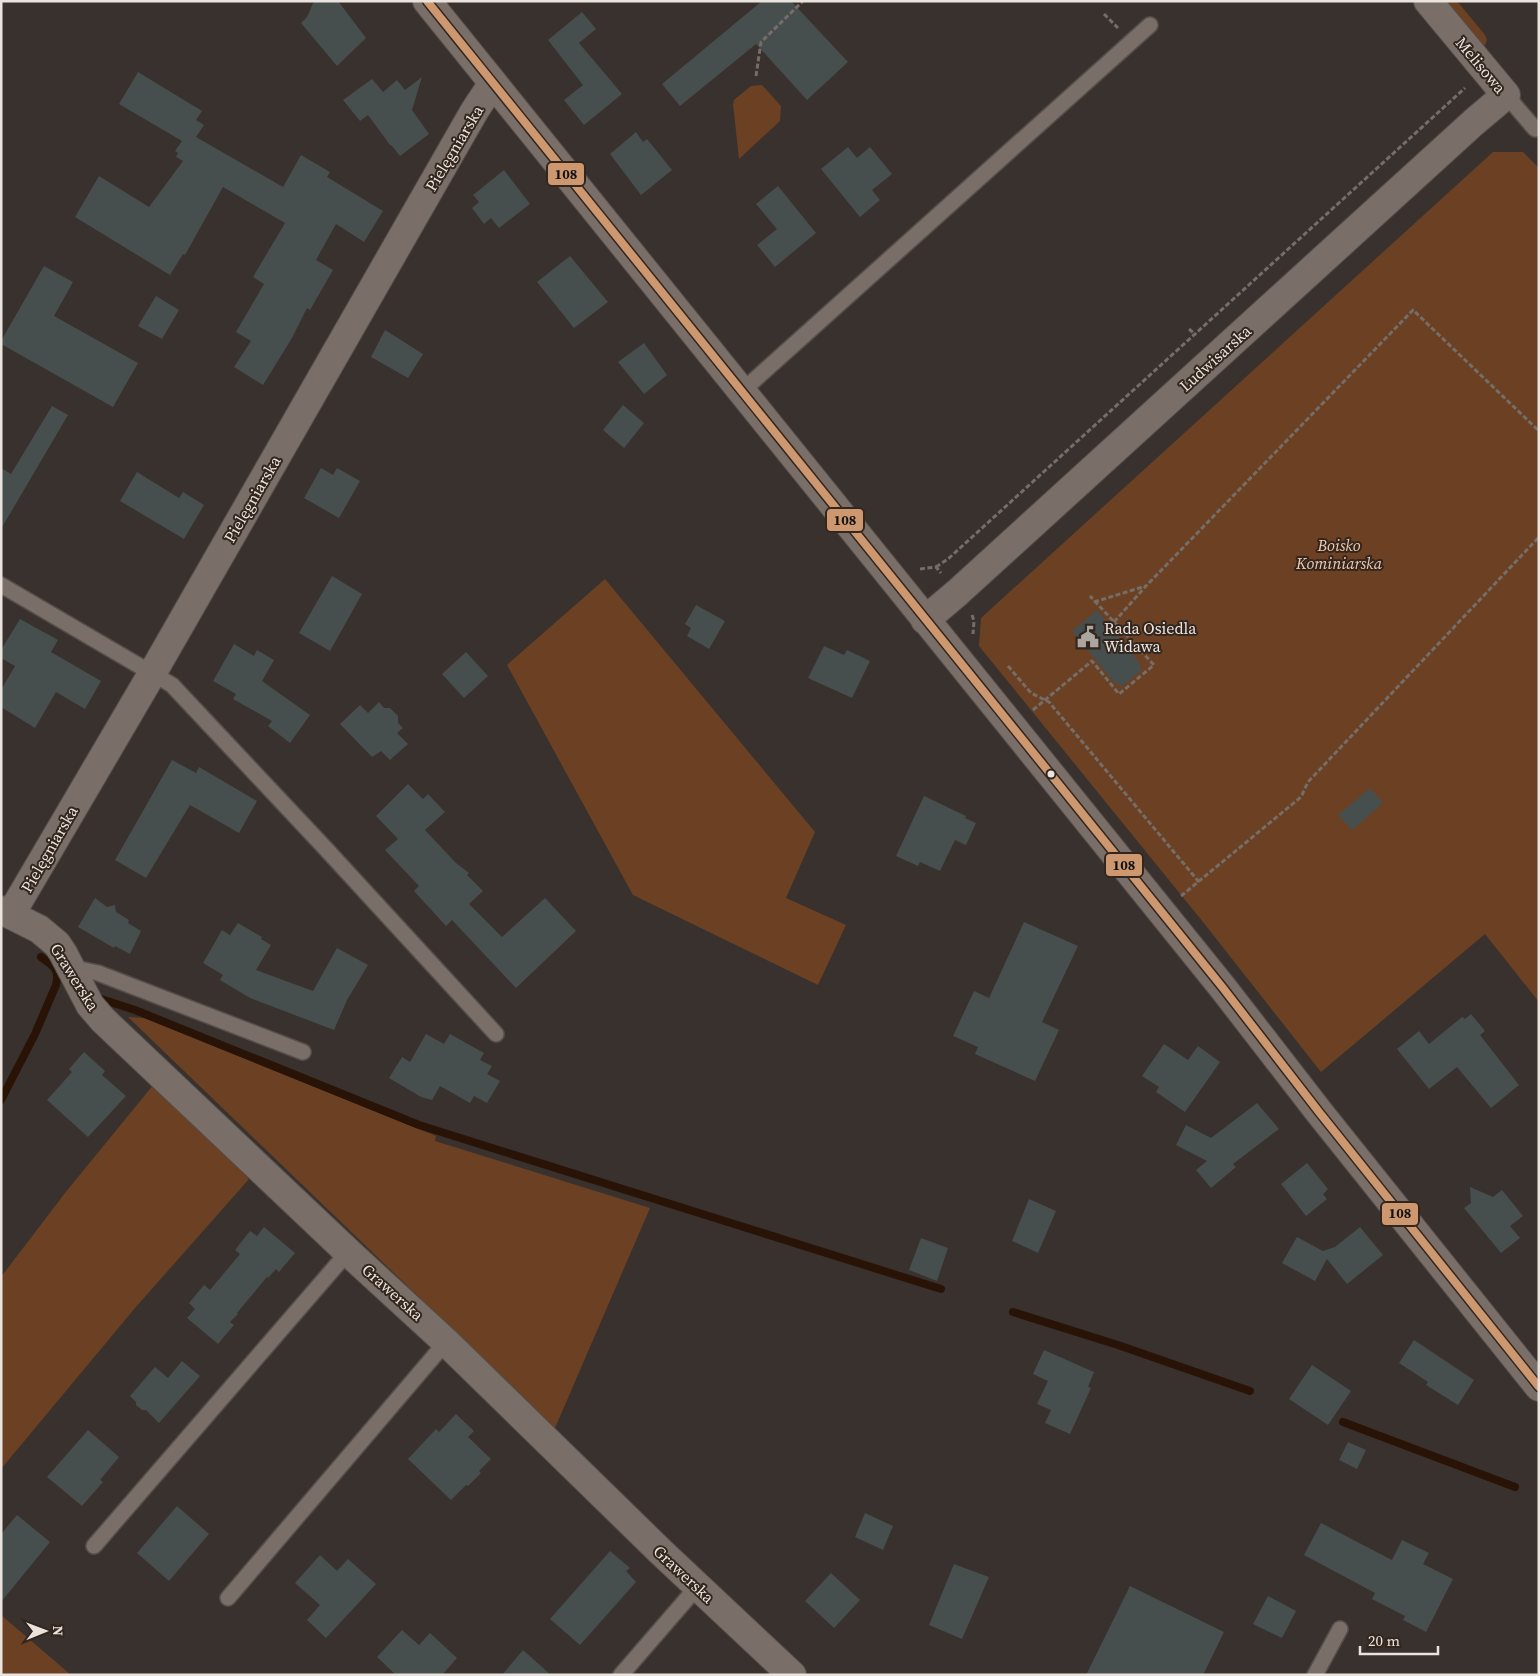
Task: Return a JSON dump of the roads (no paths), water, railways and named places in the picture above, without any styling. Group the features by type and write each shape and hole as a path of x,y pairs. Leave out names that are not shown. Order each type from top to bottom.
{"street":[{"path":"427,1 1223,988 1318,1112 1539,1386"},
{"name":"Melisowa","path":"1428,1 1506,95"},
{"name":"Pielęgniarska","path":"6,912 153,672 474,110 493,83"},
{"name":"Ludwisarska","path":"925,620 1506,95"},
{"name":"Grawerska","path":"6,912 49,936 63,952 90,1005 103,1020 446,1342 792,1675"}],"lane":[{"path":"741,392 1150,25"},
{"name":"Melisowa","path":"1506,95 1535,129"},
{"path":"1,586 153,672 172,685 496,1034"},
{"path":"73,971 84,970 98,973 303,1052"},
{"path":"94,1546 348,1252"},
{"path":"228,1598 446,1342"},
{"path":"621,1675 698,1586"},
{"path":"1315,1675 1340,1629"}],"waterway":[{"path":"1,1100 35,1034 56,985 56,971 52,965 41,957"},
{"path":"95,997 135,1010 419,1125 941,1289"},
{"path":"1013,1312 1118,1345 1250,1391"},
{"path":"1343,1422 1515,1487"}],"place":[{"name":"Rada Osiedla Widawa","path":"1088,637"}],"park label":[{"name":"Boisko Kominiarska","path":"1339,554"}]}
